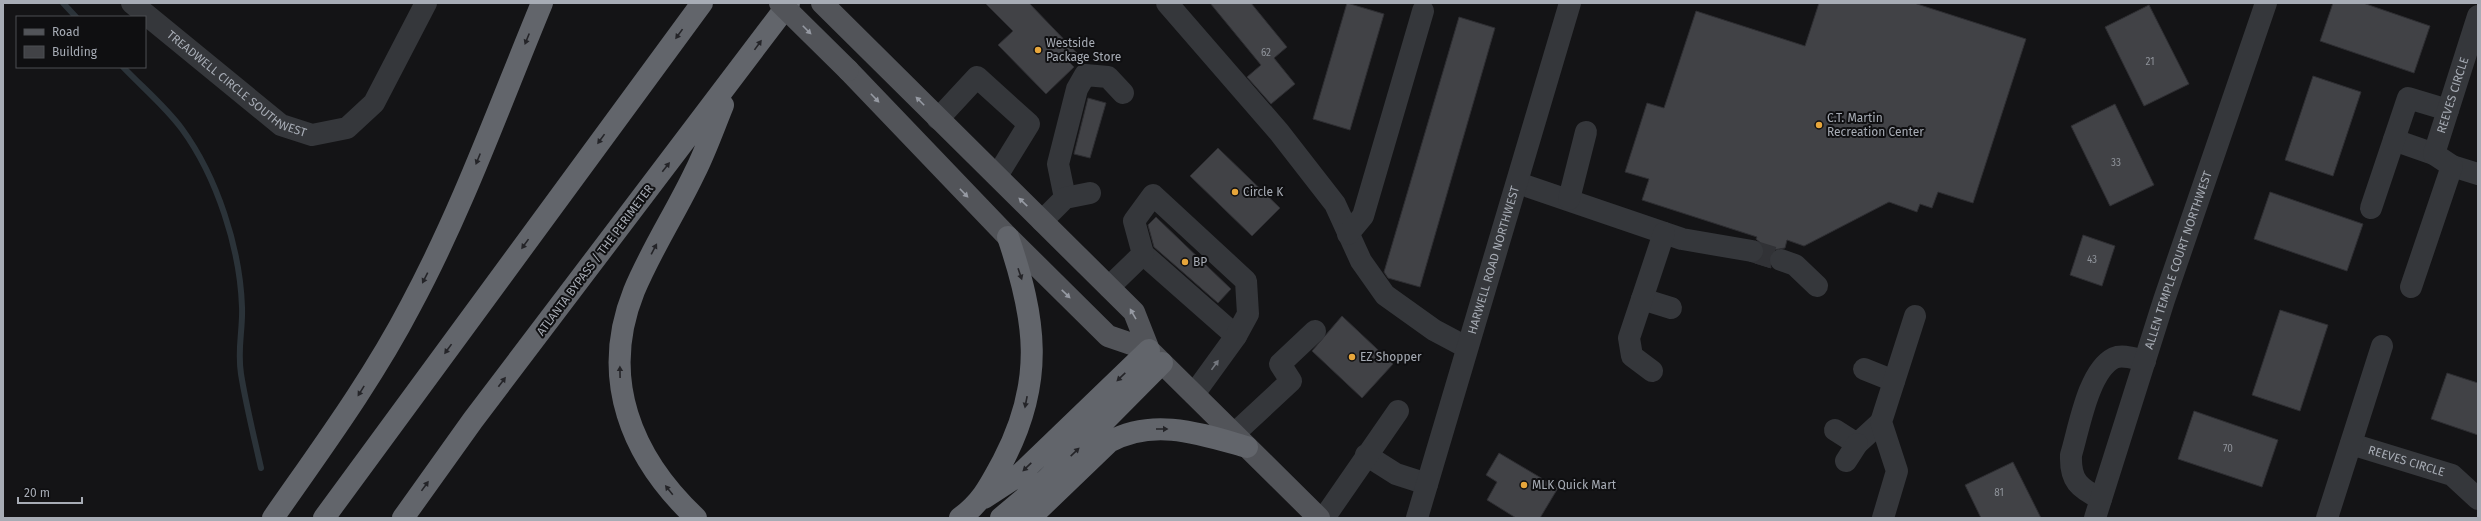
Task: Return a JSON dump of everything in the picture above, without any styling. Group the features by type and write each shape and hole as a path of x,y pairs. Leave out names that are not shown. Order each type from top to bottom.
{"highway":[{"path":"273,518 354,402 411,306 441,247 542,3"},
{"path":"324,518 702,3"},
{"name":"ATLANTA BYPASS / THE PERIMETER","path":"402,518 473,420 789,3"},
{"path":"696,518 670,492 640,450 624,400 621,383 621,351 625,323 634,293 646,264 695,172 735,76"},
{"path":"982,499 1016,436 1026,407 1031,373 1032,340 1029,310 1023,280 1008,237"},
{"path":"960,518 982,499 1018,476 1156,356"},
{"path":"1001,518 1052,474 1156,356"},
{"path":"1030,518 1109,442 1124,434 1143,430 1186,430 1241,440"}],"main road":[{"path":"780,3 848,70 1008,237 1108,336 1156,356"},
{"path":"822,3 1134,312 1156,356 1319,518"}],"street":[{"name":"TREADWELL CIRCLE SOUTHWEST","path":"132,3 281,125 312,135 347,128 374,103 426,3"},
{"path":"1167,3 1279,132 1335,204 1360,261 1386,295 1434,330 1466,348"},
{"name":"HARWELL ROAD NORTHWEST","path":"1417,518 1466,348 1518,183 1570,3"},
{"name":"ALLEN TEMPLE COURT NORTHWEST","path":"2098,508 2144,361 2266,3"},
{"path":"1348,234 1364,216 1423,11"},
{"name":"REEVES CIRCLE","path":"2434,154 2478,16"},
{"path":"1064,198 1058,164 1077,89 1085,75 1108,77 1122,93"},
{"path":"938,119 977,77 1029,124 996,176"},
{"path":"2370,208 2408,98 2448,110"},
{"path":"1569,199 1586,132"},
{"path":"2394,140 2434,154 2452,166 2478,174"},
{"path":"2411,287 2452,166"},
{"path":"1518,183 1569,199 1682,240 1752,251"},
{"path":"1042,221 1064,198 1090,193"},
{"path":"1194,394 1236,336 1248,314 1246,281 1153,195 1134,221 1143,254 1236,336"},
{"path":"1652,371 1632,356 1629,338 1664,233"},
{"path":"1109,287 1143,254"},
{"path":"1781,260 1796,265 1817,286"},
{"path":"1642,299 1671,308"},
{"path":"1835,430 1851,452 1881,422 1916,316"},
{"path":"1241,440 1291,381 1280,364 1314,331"},
{"path":"2327,518 2382,346"},
{"path":"2098,508 2078,486 2071,468 2071,455 2095,378 2115,358 2125,356 2144,361"},
{"path":"1864,369 1894,381"},
{"path":"1324,518 1366,455 1398,411"},
{"path":"1881,422 1897,471 1883,518"},
{"name":"REEVES CIRCLE","path":"2351,444 2452,475 2478,499"},
{"path":"1366,455 1396,474 1427,484"}],"building":[{"name":"Westside Package Store","path":"985,3 1029,3 1078,54 1070,63 1074,67 1046,94 998,45 1013,31"},
{"path":"1210,3 1251,3 1287,47 1274,58 1295,84 1271,104 1247,77 1261,65"},
{"path":"1347,3 1384,14 1350,130 1313,119"},
{"name":"C.T. Martin Recreation Center","path":"1819,3 1914,3 2026,39 1973,203 1938,192 1932,208 1920,204 1917,212 1889,202 1804,246 1787,240 1785,248 1773,250 1769,255 1771,268 1755,263 1761,259 1764,253 1764,246 1756,239 1757,237 1642,200 1649,179 1625,172 1647,103 1664,108 1696,11 1805,46"},
{"path":"2333,3 2363,3 2430,26 2414,73 2320,41"},
{"path":"2149,5 2189,84 2144,106 2105,27"},
{"path":"1459,17 1495,28 1420,287 1388,278 1384,272"},
{"path":"2313,76 2361,92 2333,176 2285,160"},
{"path":"1088,98 1106,103 1090,158 1074,154"},
{"path":"2115,104 2154,185 2110,206 2071,126"},
{"name":"Circle K","path":"1218,148 1280,208 1252,236 1190,176"},
{"path":"2270,192 2363,224 2347,271 2254,239"},
{"name":"BP","path":"1156,217 1231,289 1218,303 1154,247 1148,225"},
{"path":"2083,235 2115,246 2102,286 2070,275"},
{"path":"2280,310 2328,325 2300,411 2252,395"},
{"name":"EZ Shopper","path":"1342,316 1393,364 1362,398 1312,351"},
{"path":"2447,373 2478,383 2478,435 2431,419"},
{"path":"2194,411 2278,440 2262,487 2178,459"},
{"name":"MLK Quick Mart","path":"1499,453 1558,488 1540,518 1516,518 1487,500 1497,482 1486,475"},
{"path":"2013,462 2041,518 1981,518 1965,485"}],"waterway":[{"path":"63,3 75,16"},
{"path":"124,68 161,105 182,129 195,148 206,169 224,214 237,261 240,284 242,307 240,356 241,374 261,468"}],"tunnel":[{"path":"1752,251 1781,260"}],"place":[{"name":"Westside Package Store","path":"1038,50"},
{"name":"C.T. Martin Recreation Center","path":"1819,125"},
{"name":"Circle K","path":"1235,192"},
{"name":"BP","path":"1185,262"},
{"name":"EZ Shopper","path":"1352,357"},
{"name":"MLK Quick Mart","path":"1524,485"}]}
